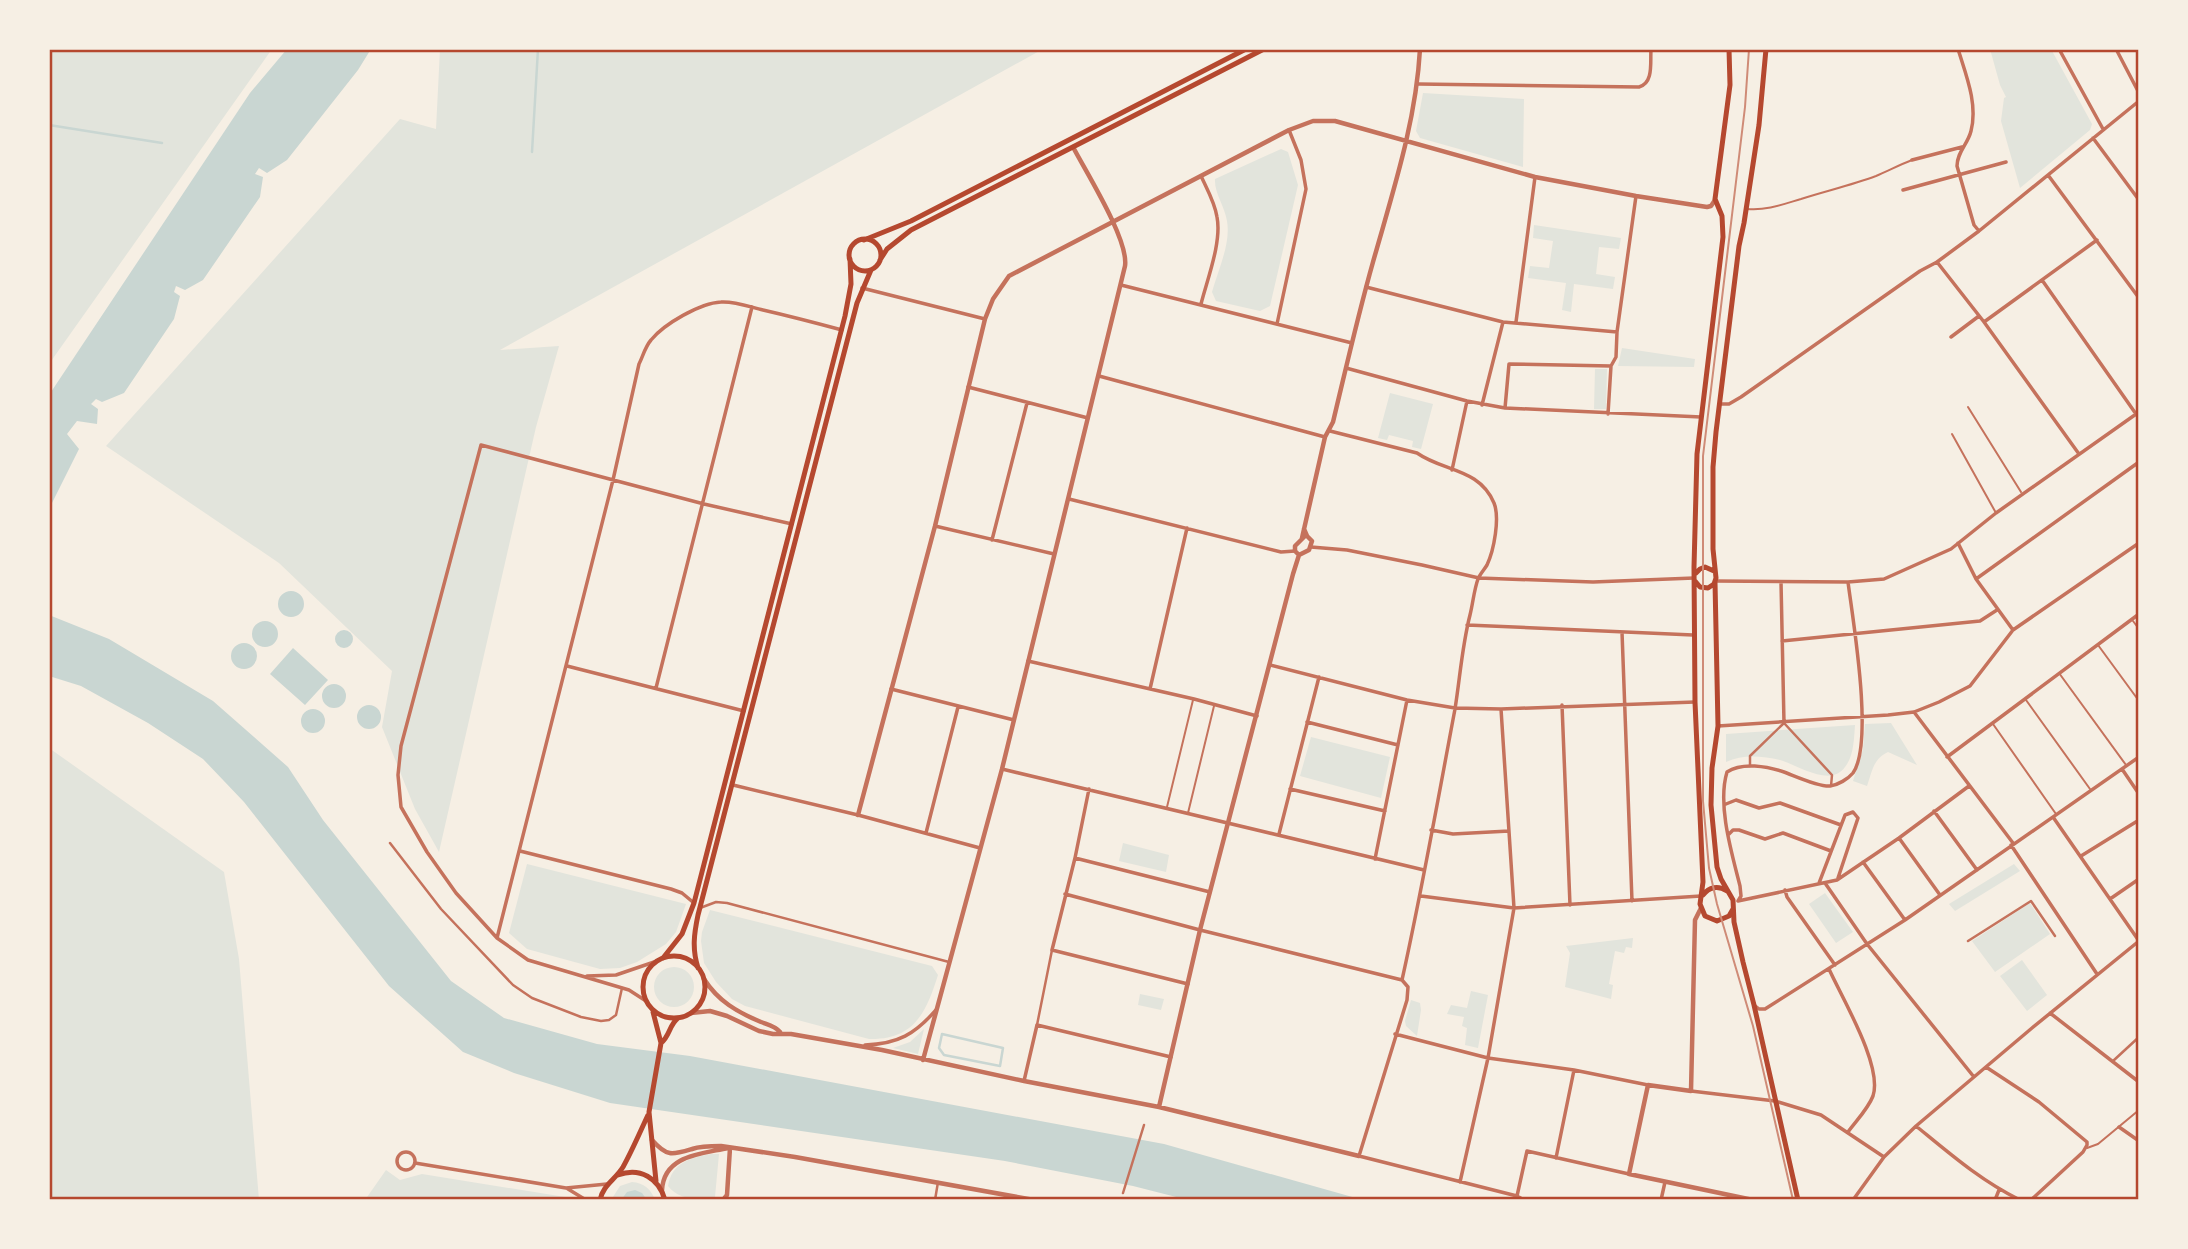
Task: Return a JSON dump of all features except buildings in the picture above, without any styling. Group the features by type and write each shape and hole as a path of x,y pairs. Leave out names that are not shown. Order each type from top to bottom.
{"main road":[{"path":"666,1200 656,1181 649,1112 661,1043 656,1017 648,1004 643,982 648,970 682,934 694,903 842,330 849,295 852,246 911,220 1247,49"},
{"path":"661,1043 667,1039 673,1022 691,1013 703,998 704,979 694,955 693,941 700,908 862,288 871,270 887,250 911,230 1264,49"},
{"path":"1729,49 1730,85 1715,199 1722,216 1723,237 1698,454 1693,635 1703,895 1701,908 1708,918 1717,921 1729,916 1735,905"},
{"path":"1766,49 1759,125 1739,246 1713,467 1718,726 1712,768 1711,805 1717,867 1735,905 1743,962 1798,1200"},
{"path":"864,240 876,244 880,260"},
{"path":"850,259 858,269 871,270"},
{"path":"1695,578 1700,569 1706,567 1715,579"},
{"path":"1695,578 1702,588 1711,586 1715,579"},
{"path":"1703,895 1709,889 1717,887 1729,892"},
{"path":"660,960 682,957 698,968"},
{"path":"648,1004 660,1015 679,1018"},
{"path":"600,1200 607,1184 618,1175 649,1112"},
{"path":"618,1175 638,1172 656,1181"}],"street":[{"path":"1304,537 1303,527 1325,437 1330,431 1366,287 1407,142 1418,84 1420,49"},
{"path":"1418,84 1642,87 1649,81 1651,49"},
{"path":"1958,49 1970,90 1973,116 1970,135 1957,158 1959,175 1974,225 1979,231"},
{"path":"2059,49 2103,130"},
{"path":"2116,49 2139,93"},
{"path":"1719,404 1729,404 1741,397 1920,271 1937,262 2139,101"},
{"path":"858,815 935,526 985,319 993,299 1009,276 1289,130 1323,120 1335,121 1535,177 1707,207 1711,206 1715,199"},
{"path":"1277,324 1306,189 1301,160 1289,130"},
{"path":"2093,138 2139,200"},
{"path":"923,1060 1002,769 1126,258 1113,223 1073,147"},
{"path":"1912,160 1962,147"},
{"path":"1903,190 2006,162"},
{"path":"2048,174 2139,298"},
{"path":"1200,304 1218,225 1214,205 1202,176"},
{"path":"1516,322 1535,177"},
{"path":"1608,414 1611,366 1616,357 1636,196"},
{"path":"1984,323 2097,240"},
{"path":"1937,262 2079,454"},
{"path":"1715,579 1849,582 1884,579 1951,549 1996,513 2138,413 2042,280"},
{"path":"1121,285 1352,343"},
{"path":"1366,287 1503,322 1617,332"},
{"path":"862,288 985,319"},
{"path":"497,938 613,481 639,365 652,339 677,319 708,304 719,302 752,307 842,330"},
{"path":"656,688 752,307"},
{"path":"1951,337 1979,316"},
{"path":"1482,405 1503,322"},
{"path":"1505,408 1509,364 1611,366"},
{"path":"1346,368 1482,405 1701,417"},
{"path":"1099,376 1325,437"},
{"path":"968,387 1089,418"},
{"path":"1452,470 1467,401"},
{"path":"992,540 1027,403"},
{"path":"1330,431 1417,453 1428,461 1477,479 1493,502 1497,515 1488,563 1479,579 1467,625 1421,896 1402,980"},
{"path":"648,1004 636,994 622,988 528,960 497,938 456,893 427,852 401,807 398,775 401,746 481,444 613,481 792,524"},
{"path":"1976,579 2139,462"},
{"path":"1069,499 1281,552 1297,553 1307,552 1312,539 1304,537 1297,542 1297,553 1293,574 1200,930 1158,1107"},
{"path":"935,526 1054,554"},
{"path":"1150,689 1188,528"},
{"path":"1958,543 1976,579 2013,630"},
{"path":"1718,726 1914,712 1940,702 1970,686 2013,630 2139,543"},
{"path":"1311,547 1360,552 1479,579 1593,582 1695,578"},
{"path":"1781,582 1784,723 1832,775 1831,786"},
{"path":"1735,905 1741,896 1725,805 1727,772 1734,768 1750,766 1779,770 1831,786 1846,779 1856,766 1863,732 1863,716 1849,582"},
{"path":"1782,641 1980,621 1997,610"},
{"path":"1947,757 2139,614"},
{"path":"1467,625 1693,635"},
{"path":"1622,632 1632,901"},
{"path":"1028,661 1257,716"},
{"path":"1270,665 1407,700 1455,708 1501,709 1695,702"},
{"path":"567,666 744,711"},
{"path":"1279,835 1319,677"},
{"path":"891,689 1014,720"},
{"path":"1375,859 1407,700"},
{"path":"1562,705 1570,905"},
{"path":"926,833 958,707"},
{"path":"1460,1182 1489,1058 1514,908 1501,709"},
{"path":"1914,712 2012,844 2098,975"},
{"path":"1307,722 1398,745"},
{"path":"1750,766 1750,756 1784,723"},
{"path":"1754,1004 1759,1009 1765,1009 1829,969 1905,920 2139,757"},
{"path":"1002,769 1424,870"},
{"path":"2122,769 2139,794"},
{"path":"733,785 980,848"},
{"path":"1735,905 1785,890 1837,880 1969,786"},
{"path":"1024,1081 1089,789"},
{"path":"1290,789 1385,811"},
{"path":"1725,805 1732,800 1764,809 1780,803 1841,825"},
{"path":"1934,811 1977,870"},
{"path":"1819,883 1848,812 1857,814 1858,818 1837,880"},
{"path":"1853,1200 1884,1157 1916,1126 2139,941 2055,816"},
{"path":"2081,856 2139,820"},
{"path":"1431,830 1453,834 1509,831"},
{"path":"1729,834 1733,830 1739,830 1765,839 1783,833 1831,851"},
{"path":"1899,838 1940,895"},
{"path":"390,843 441,909 513,985 533,998 581,1017 610,1020 616,1015 622,988"},
{"path":"520,851 671,889 682,893 694,903"},
{"path":"1075,858 1210,892"},
{"path":"1863,862 1905,920"},
{"path":"2110,899 2139,879"},
{"path":"1825,883 1867,944 1974,1077"},
{"path":"1785,890 1787,897 1835,965"},
{"path":"1065,894 1402,980 1408,987 1407,1000 1360,1156"},
{"path":"1421,896 1514,908 1703,895"},
{"path":"1968,941 2031,901 2055,936"},
{"path":"700,908 716,902 726,903 949,962"},
{"path":"1691,1091 1695,920 1701,908"},
{"path":"1052,950 1188,984"},
{"path":"585,977 616,975 660,960"},
{"path":"1829,969 1867,1047 1875,1087 1872,1098 1849,1132"},
{"path":"704,979 710,989 733,1009 775,1026 781,1033"},
{"path":"859,1046 880,1045 904,1038 927,1020 937,1008"},
{"path":"691,1013 710,1011 773,1034 859,1046 1158,1107 1360,1156 1524,1200"},
{"path":"2050,1013 2139,1082"},
{"path":"1037,1025 1171,1058"},
{"path":"1395,1034 1489,1058 1574,1070 1648,1085 1775,1101 1821,1115 1884,1157"},
{"path":"2112,1061 2139,1037"},
{"path":"1986,1067 2060,1119 2087,1142 2087,1147 2031,1200"},
{"path":"1556,1158 1574,1070"},
{"path":"1629,1174 1648,1085"},
{"path":"1122,1193 1144,1125"},
{"path":"1916,1126 1972,1172 2020,1200"},
{"path":"2119,1127 2139,1141"},
{"path":"652,1140 660,1150 670,1154 710,1146 730,1148 1045,1200"},
{"path":"662,1190 667,1172 675,1164 693,1154 730,1148"},
{"path":"727,1198 730,1148"},
{"path":"1517,1196 1527,1151 1753,1200"},
{"path":"407,1152 414,1156 415,1163 406,1171 398,1166 396,1160 401,1153 407,1152"},
{"path":"795,1164 796,1157"},
{"path":"415,1163 566,1188 607,1184"},
{"path":"1661,1200 1665,1181"},
{"path":"935,1200 938,1182"},
{"path":"566,1188 586,1200"},
{"path":"1995,1200 1999,1190"}],"lane":[{"path":"1746,209 1756,210 1798,200 1878,175 1912,160"},
{"path":"1968,407 2023,495"},
{"path":"1952,434 1996,513"},
{"path":"2132,619 2139,629"},
{"path":"2098,645 2139,701"},
{"path":"2059,673 2127,766"},
{"path":"1167,807 1194,699"},
{"path":"2025,699 2091,790"},
{"path":"1188,813 1214,705"},
{"path":"1992,723 2055,816"},
{"path":"2087,1147 2098,1144 2139,1110"}],"shaded area":[{"path":"49,49 272,49 49,364"},
{"path":"287,49 371,49 358,70 287,160 267,173 259,168 255,174 263,177 260,197 203,280 185,290 176,286 174,292 180,296 174,319 124,393 102,402 96,399 91,404 98,409 97,424 77,421 67,434 79,449 49,509 49,395 250,93"},
{"path":"440,49 1043,49 500,350 559,346 536,427 439,852 415,809 382,727 392,671 279,563 106,446 400,119 436,129"},
{"path":"1990,49 2051,49 2092,124 2090,130 2020,188 2001,121 2006,97"},
{"path":"1423,93 1524,99 1523,167 1420,138 1416,131"},
{"path":"1281,149 1288,152 1298,185 1270,306 1260,311 1216,301 1212,292 1226,248 1228,230 1215,179"},
{"path":"1534,225 1621,238 1619,249 1599,247 1596,274 1615,277 1613,289 1574,284 1571,312 1562,310 1566,283 1528,278 1530,266 1549,268 1553,241 1533,238"},
{"path":"1622,348 1695,359 1694,367 1618,366"},
{"path":"1595,369 1607,369 1606,409 1594,409"},
{"path":"1390,393 1433,404 1421,449 1412,447 1413,441 1389,435 1387,440 1378,438"},
{"path":"291,591 300,595 304,604 300,613 291,617 282,613 278,604 282,595"},
{"path":"49,615 109,639 213,701 288,767 323,820 451,981 504,1018 597,1044 690,1056 1164,1144 1363,1200 1188,1200 1133,1186 1005,1161 610,1103 514,1073 463,1052 389,986 244,802 203,759 148,723 81,686 49,676"},
{"path":"265,621 274,625 278,634 274,643 265,647 256,643 252,634 256,625"},
{"path":"340,630 348,630 353,639 351,646 340,648 335,643 335,635"},
{"path":"244,643 253,647 257,656 253,665 244,669 235,665 231,656 235,647"},
{"path":"293,648 328,680 305,705 270,674"},
{"path":"334,684 342,688 346,696 342,704 334,708 326,704 322,696 326,688"},
{"path":"369,705 377,709 381,717 377,725 369,729 361,725 357,717 361,709"},
{"path":"313,709 321,713 325,721 321,729 313,733 305,729 301,721 305,713"},
{"path":"1891,723 1917,765 1888,752 1876,762 1867,786 1853,781 1863,749 1865,724"},
{"path":"1855,725 1850,758 1839,773 1823,775 1780,760 1753,756 1726,762 1726,734"},
{"path":"1311,737 1390,757 1381,798 1300,776"},
{"path":"49,748 224,872 239,959 259,1200 49,1200"},
{"path":"1123,843 1169,855 1166,872 1119,861"},
{"path":"527,864 686,904 676,932 666,944 637,962 620,968 600,969 527,949 509,933"},
{"path":"2014,864 2020,871 1955,911 1949,904"},
{"path":"1825,893 1853,932 1836,943 1809,904"},
{"path":"2030,903 2050,934 1995,972 1972,941"},
{"path":"710,910 932,966 938,975 923,1012 916,1022 897,1035 884,1038 869,1039 745,1006 732,999 716,982 704,963 702,932"},
{"path":"1633,938 1632,948 1626,947 1624,953 1615,951 1609,984 1613,985 1611,999 1565,987 1570,953 1566,946"},
{"path":"2022,960 2047,995 2027,1011 2000,976"},
{"path":"674,967 682,968 688,973 693,979 693,995 688,1001 682,1006 674,1007 666,1006 660,1001 655,995 654,987 655,979 660,973 666,968"},
{"path":"1471,991 1488,995 1478,1048 1465,1045 1467,1028 1462,1026 1464,1017 1447,1014 1451,1005 1467,1008"},
{"path":"1140,994 1164,999 1161,1010 1138,1005"},
{"path":"1411,1000 1420,1003 1417,1036 1406,1026 1405,1021"},
{"path":"924,1029 918,1054 893,1048 910,1042"},
{"path":"719,1154 715,1197 684,1197 668,1186 673,1172 683,1163"},
{"path":"386,1170 400,1180 422,1174 570,1200 365,1200"},
{"path":"632,1182 646,1187 655,1200 611,1200 620,1186"},
{"path":"635,1190 642,1193 647,1200 621,1200 627,1192"}],"waterway":[{"path":"532,152 538,49"},
{"path":"49,125 162,143"},
{"path":"942,1034 1003,1048 1000,1066 944,1055 939,1048 942,1034"}],"tram line":[{"path":"1749,49 1745,107 1703,456 1703,801 1709,868 1717,904 1753,1026 1793,1200"}]}
